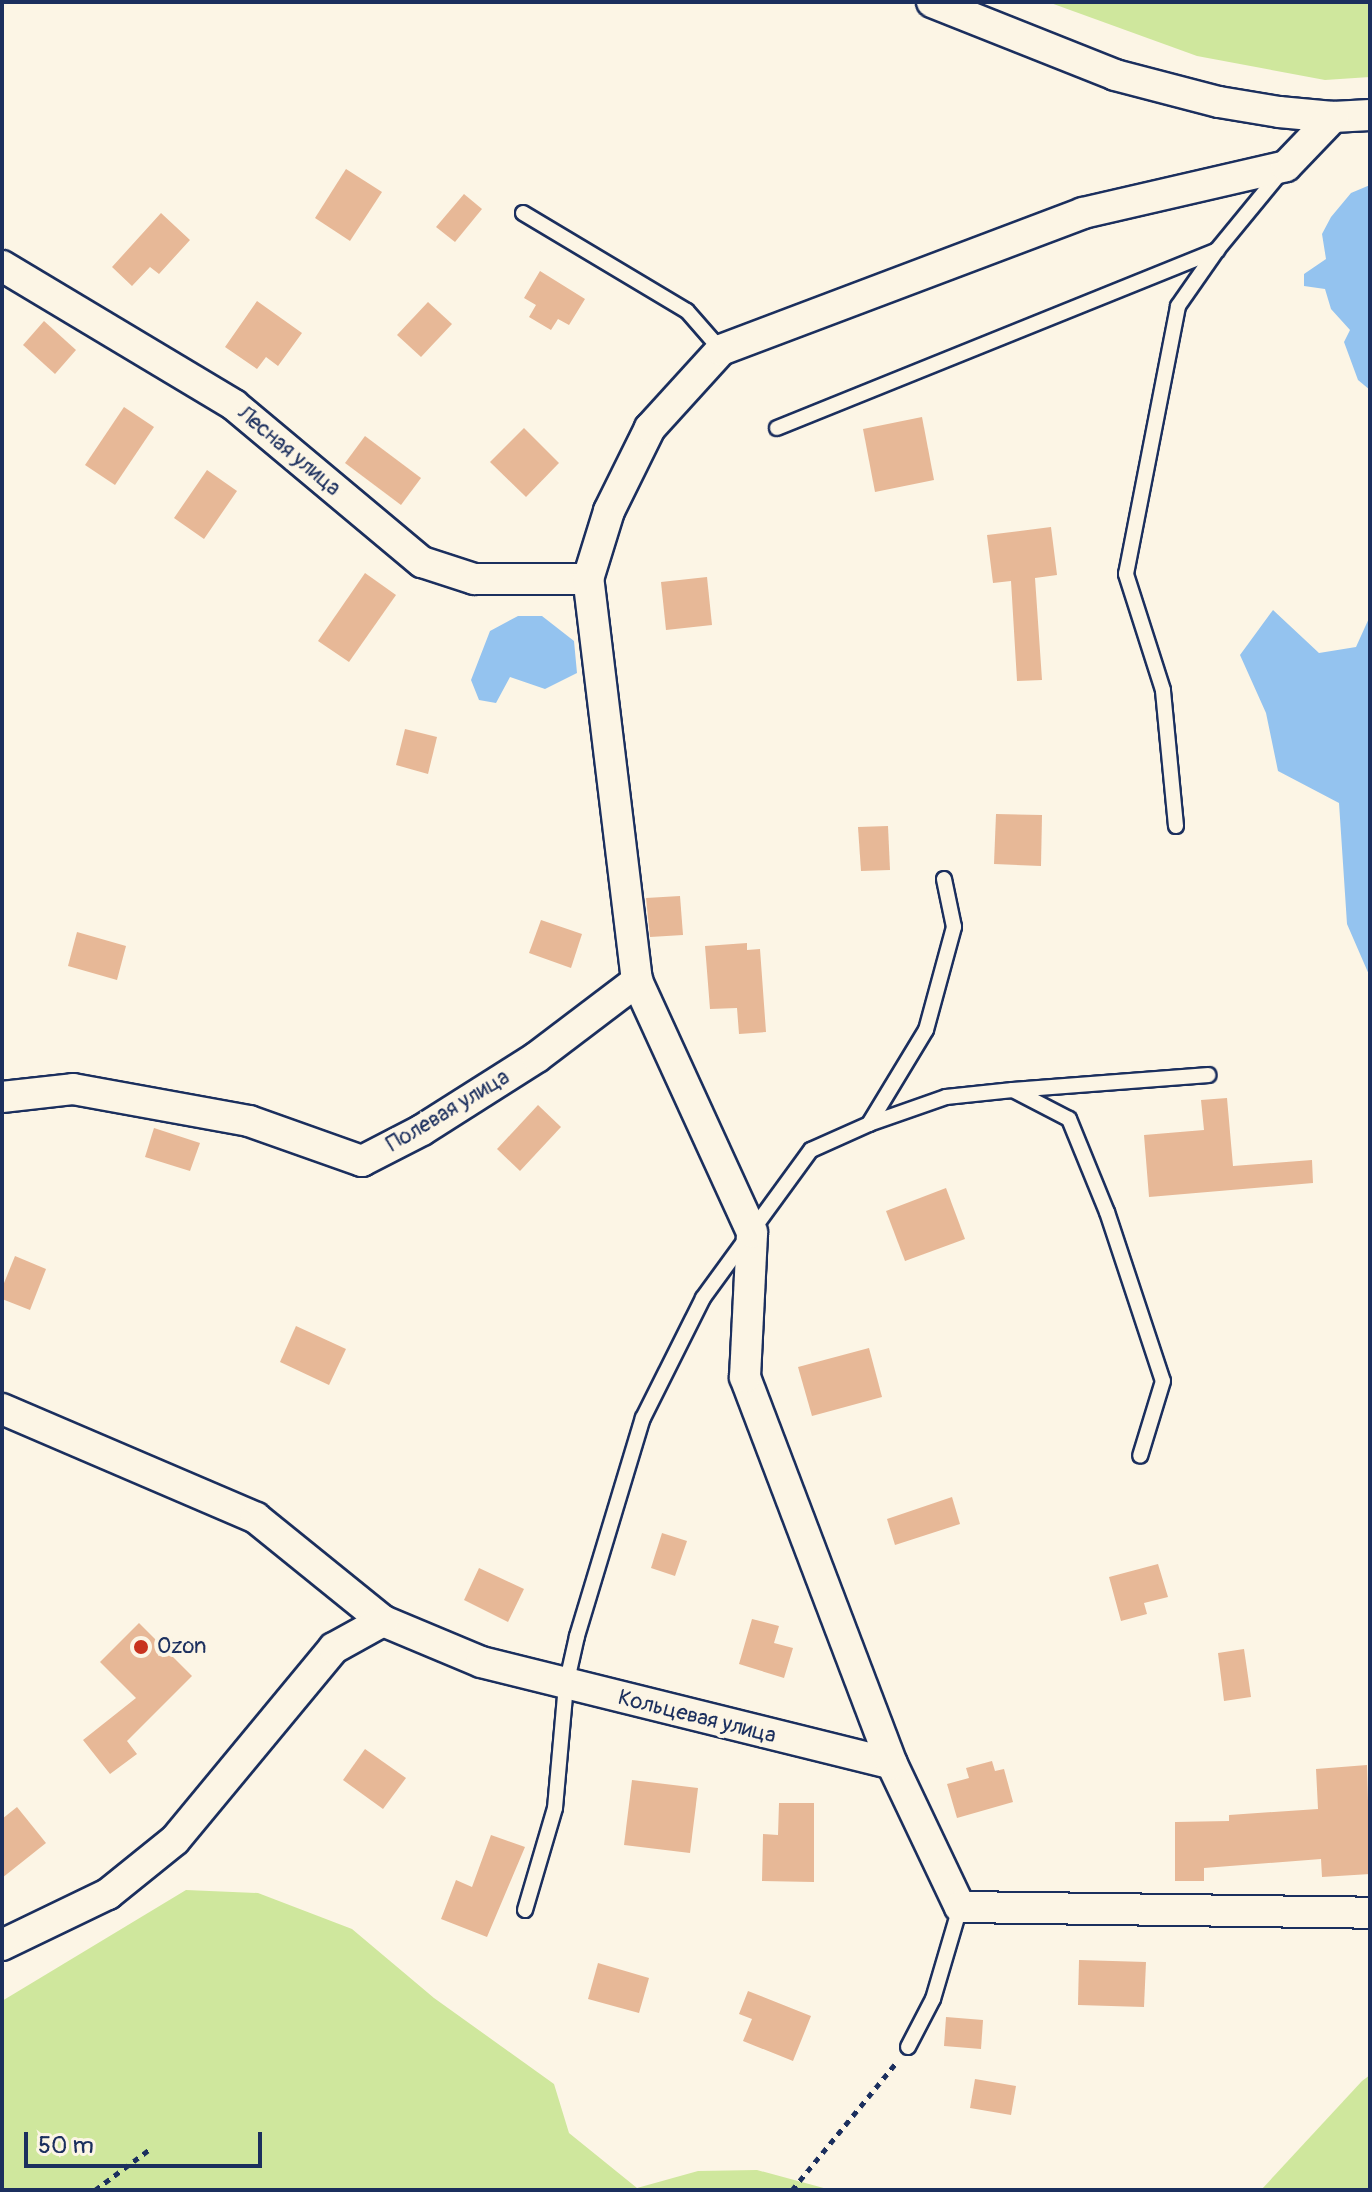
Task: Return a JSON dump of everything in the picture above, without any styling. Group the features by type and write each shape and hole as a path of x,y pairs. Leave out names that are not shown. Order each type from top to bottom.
{"street":[{"path":"932,2 1115,75 1219,102 1333,117 1370,115"},
{"path":"1333,117 1286,166 1083,213 721,350 650,428 609,511 588,579 637,981 752,1232 745,1377 892,1764 960,1907 1370,1913"},
{"name":"Лесная улица","path":"2,266 234,405 422,562 474,579 588,579"},
{"name":"Полевая улица","path":"2,1097 73,1089 249,1121 362,1161 422,1130 537,1057 637,981"},
{"name":"Кольцевая улица","path":"6,1416 256,1518 383,1621 481,1662 892,1764"},
{"path":"2,1945 108,1894 175,1840 334,1648 383,1621"}],"lane":[{"path":"1176,826 1163,690 1126,574 1178,306 1217,250 1286,166"},
{"path":"523,213 687,311 721,350"},
{"path":"777,428 1217,250"},
{"path":"869,1124 926,1030 954,927 944,879"},
{"path":"525,1910 555,1808 566,1685 577,1636 643,1418 703,1298 811,1150 869,1124 946,1097 1208,1075"},
{"path":"1013,1090 1069,1119 1107,1212 1163,1381 1140,1456"},
{"path":"908,2047 933,1999 960,1907"}],"path":[{"path":"792,2190 908,2047"},
{"path":"95,2190 150,2149"}],"green space":[{"path":"1048,2 1370,2 1370,77 1325,80 1197,56"},
{"path":"186,1890 258,1893 352,1929 434,1998 554,2084 569,2133 637,2188 698,2171 757,2170 831,2190 2,2189 2,2001"},
{"path":"1370,2075 1370,2190 1261,2190 1362,2081"}],"water":[{"path":"1370,185 1370,390 1358,380 1344,342 1350,330 1331,309 1325,289 1304,286 1304,274 1326,259 1322,234 1331,217 1351,193"},
{"path":"1273,610 1319,653 1356,647 1370,616 1370,977 1347,924 1339,803 1278,771 1266,713 1240,655"},
{"path":"518,616 542,616 574,641 577,673 545,689 510,677 496,703 479,700 471,680 490,631"}],"building":[{"path":"346,169 382,192 350,241 315,218"},
{"path":"464,194 482,209 455,242 436,227"},
{"path":"161,213 190,240 159,274 150,267 132,286 112,267"},
{"path":"540,271 585,299 569,325 558,319 551,330 529,317 536,305 524,298"},
{"path":"257,301 302,333 278,366 266,357 257,369 225,347"},
{"path":"428,302 452,324 421,357 397,335"},
{"path":"44,321 76,350 55,374 23,345"},
{"path":"124,407 154,427 115,485 85,465"},
{"path":"922,417 934,480 875,492 863,429"},
{"path":"524,428 559,463 526,497 490,462"},
{"path":"365,436 421,478 401,505 345,463"},
{"path":"207,470 237,491 204,539 174,518"},
{"path":"1051,527 1057,575 1035,578 1042,680 1017,681 1011,581 993,583 987,535"},
{"path":"365,573 396,595 349,662 318,641"},
{"path":"707,577 712,625 666,630 661,582"},
{"path":"405,729 437,737 428,774 396,765"},
{"path":"996,814 1042,815 1041,866 994,864"},
{"path":"888,826 890,870 861,871 858,827"},
{"path":"680,896 683,935 650,937 646,898"},
{"path":"541,920 582,934 571,968 529,953"},
{"path":"77,932 126,946 117,980 68,966"},
{"path":"747,943 747,950 760,949 766,1032 739,1034 737,1008 710,1009 705,946"},
{"path":"1227,1098 1233,1166 1312,1160 1313,1183 1149,1197 1144,1135 1204,1130 1201,1100"},
{"path":"538,1105 561,1127 520,1171 497,1149"},
{"path":"154,1128 200,1143 190,1171 145,1157"},
{"path":"946,1188 965,1239 905,1261 886,1211"},
{"path":"15,1256 46,1269 30,1310 2,1299 2,1288"},
{"path":"296,1326 346,1349 329,1385 280,1362"},
{"path":"869,1348 882,1397 812,1416 798,1367"},
{"path":"952,1497 960,1524 895,1545 887,1519"},
{"path":"662,1533 687,1541 675,1576 651,1568"},
{"path":"1158,1564 1168,1597 1144,1603 1147,1614 1121,1621 1109,1577"},
{"path":"479,1568 524,1589 508,1622 464,1600"},
{"path":"752,1619 779,1626 774,1643 793,1648 784,1678 739,1664"},
{"path":"139,1623 192,1676 127,1741 137,1754 110,1774 83,1740 136,1698 100,1662"},
{"path":"1244,1649 1251,1697 1224,1701 1218,1653"},
{"path":"365,1749 406,1778 383,1809 343,1780"},
{"path":"992,1761 995,1771 1004,1769 1013,1802 957,1818 947,1784 969,1778 966,1768"},
{"path":"1367,1765 1370,1874 1322,1877 1321,1859 1204,1868 1204,1881 1175,1881 1175,1822 1229,1821 1229,1815 1318,1809 1316,1769"},
{"path":"632,1780 698,1788 690,1853 624,1845"},
{"path":"779,1803 814,1803 814,1882 762,1881 763,1834 778,1835"},
{"path":"17,1807 46,1843 2,1878 2,1819"},
{"path":"491,1835 525,1847 487,1937 441,1919 456,1880 472,1887"},
{"path":"1079,1960 1146,1962 1144,2007 1078,2005"},
{"path":"598,1963 649,1978 639,2013 588,1999"},
{"path":"748,1991 811,2016 793,2061 743,2041 752,2019 739,2014"},
{"path":"946,2017 983,2020 981,2049 944,2046"},
{"path":"975,2079 1016,2086 1011,2115 970,2108"}],"place":[{"name":"Ozon","path":"141,1647"}]}
